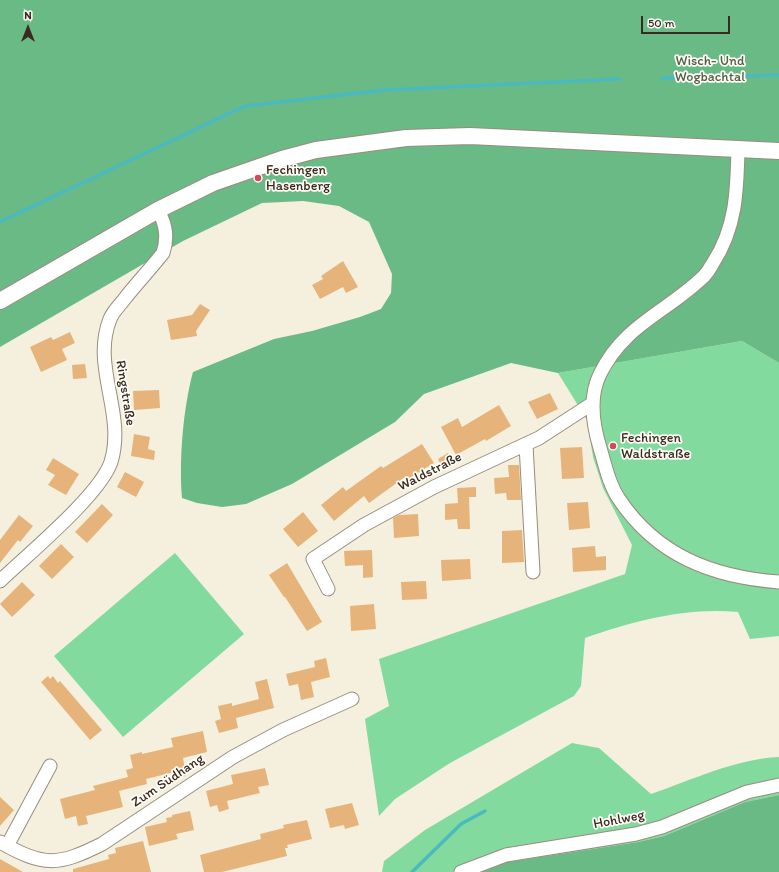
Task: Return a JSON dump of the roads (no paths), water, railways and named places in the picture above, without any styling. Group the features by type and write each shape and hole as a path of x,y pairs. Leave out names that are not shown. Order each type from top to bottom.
{"main road":[{"path":"0,301 158,210 213,183 282,159 316,150 406,138 470,136 779,151"}],"street":[{"path":"738,150 735,208 727,236 718,255 703,277 632,331 617,346 599,376 593,403 594,421 598,441 609,478 618,498 650,535 680,557 710,570 757,580 779,582"},
{"name":"Ringstraße","path":"0,581 77,508 98,484 110,464 115,444 116,427 104,370 103,353 105,336 110,317 163,253 167,240 163,221 158,210"},
{"name":"Waldstraße","path":"328,589 313,559 364,525 434,487 526,444 593,403"},
{"path":"526,444 533,572"},
{"name":"Zum Südhang","path":"4,844 23,854 41,860 56,862 80,855 102,844 233,757 283,730 352,699"},
{"path":"4,844 50,766"},
{"name":"Hohlweg","path":"461,872 506,855 636,834 662,827 747,792 779,785"}],"waterway":[{"path":"662,78 779,75"},
{"path":"0,222 245,106 385,90 620,79"},
{"path":"412,872 461,824 485,811"}],"place":[{"name":"Fechingen Hasenberg","path":"258,178"},
{"name":"Fechingen Waldstraße","path":"613,446"}],"park label":[{"name":"Wisch- Und Wogbachtal","path":"710,70"}]}
